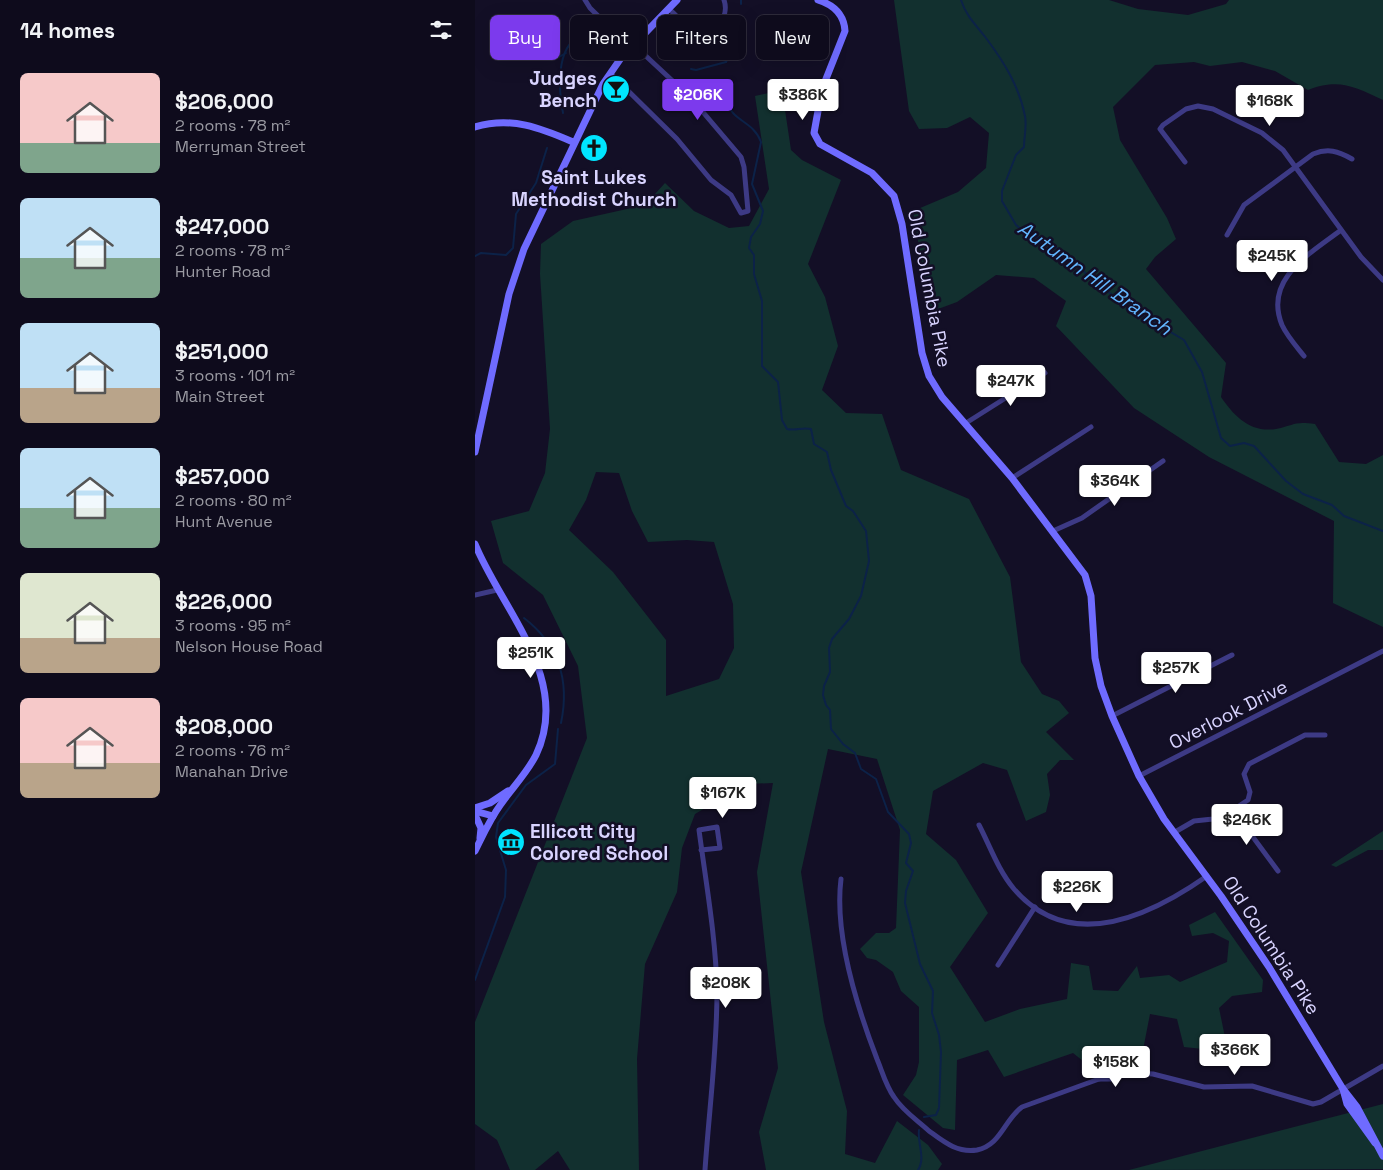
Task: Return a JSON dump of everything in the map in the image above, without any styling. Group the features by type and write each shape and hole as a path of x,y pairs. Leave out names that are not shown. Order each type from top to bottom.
{"street":[{"path":"585,0 597,15"},
{"path":"647,32 670,10 677,0"},
{"path":"670,10 699,33 720,24 725,18 726,6 724,0"},
{"name":"Old Columbia Pike","path":"818,0 839,12 844,21 845,31 822,88 814,126 815,138 826,148 872,174 894,196 902,224 925,366 935,387 1012,478 1076,561 1089,584 1097,672 1111,716 1139,776 1156,806 1207,876 1269,968 1343,1089 1357,1107 1383,1156"},
{"path":"610,73 677,139 711,180 731,195 739,211 746,213 749,207 741,157 691,98 647,59"},
{"path":"475,452 515,271 573,142 610,73 621,60"},
{"path":"1185,162 1161,129 1163,125 1186,109 1198,106 1213,109 1262,133 1283,150 1341,230 1383,280"},
{"path":"475,126 496,122 526,124 573,142"},
{"path":"1227,235 1244,205 1313,154 1321,151 1339,152 1351,159"},
{"path":"1304,356 1282,326 1278,307 1280,287 1295,265 1341,230"},
{"path":"966,423 1045,373"},
{"path":"1012,478 1091,427"},
{"path":"1053,532 1082,518 1163,461"},
{"path":"475,544 497,590 531,650 544,688 546,711 542,737 535,756 493,816 475,851"},
{"path":"475,595 497,590"},
{"name":"Overlook Drive","path":"1139,776 1383,651"},
{"path":"1111,716 1232,655"},
{"path":"1175,832 1194,821 1213,819 1246,803 1250,796 1243,774 1249,764 1305,735 1325,735"},
{"path":"475,809 503,795 519,781"},
{"path":"475,809 493,816"},
{"path":"1233,810 1278,871"},
{"path":"475,815 481,828 480,842"},
{"path":"979,825 1007,879 1035,907 1063,920 1090,924 1118,922 1166,903 1207,876"},
{"path":"701,850 719,848 717,827 699,830 701,850 714,941 717,993 705,1170"},
{"path":"841,879 838,906 859,1012 893,1097 907,1112 943,1142 963,1150 984,1148 999,1137 1012,1116 1022,1107 1099,1080 1111,1073 1153,1074 1205,1087 1252,1086 1313,1104 1321,1102 1383,1066"},
{"path":"998,965 1035,907"}],"green space":[{"path":"894,0 1109,0 1138,9 1188,15 1226,4 1229,0 1383,0 1383,100 1355,88 1338,84 1319,86 1308,90 1275,71 1242,62 1210,66 1194,62 1155,65 1113,107 1120,140 1167,218 1176,239 1155,257 1146,269 1226,363 1221,397 1231,411 1251,426 1267,430 1298,423 1315,424 1339,462 1366,464 1383,455 1383,627 1333,603 1334,521 1209,457 1134,408 1056,326 1066,301 1034,278 996,275 957,302 930,312 913,211 958,192 986,168 989,133 970,117 947,128 919,129 909,111"},
{"path":"782,90 791,150 802,160 841,180 808,264 825,297 838,346 822,390 846,413 882,414 901,470 969,499 1010,577 1021,662 1042,694 1059,701 1069,713 1046,732 1074,760 1060,760 1047,774 1050,795 1046,812 1026,821 1007,770 983,763 933,791 926,834 956,860 988,913 950,967 985,1022 1020,1009 1067,999 1071,963 1089,966 1093,990 1118,991 1137,966 1140,978 1169,975 1180,982 1227,962 1229,941 1213,933 1192,936 1189,925 1215,912 1263,980 1262,992 1232,996 1219,1008 1226,1042 1242,1053 1184,1047 1177,1019 1150,1014 1142,1055 1093,1069 1073,1053 1004,1077 988,1050 957,1060 955,1130 943,1128 903,1095 916,1075 919,1062 919,1007 901,991 893,972 876,960 867,958 860,949 876,933 889,933 896,928 900,830 877,759 828,749 801,872 824,1022 847,1111 845,1154 875,1163 897,1121 928,1145 942,1164 938,1170 766,1170 759,1132 778,1068 757,872 773,783 746,784 695,814 682,848 677,892 645,964 637,1059 639,1170 570,1170 558,1151 535,1170 510,1170 497,1140 475,1124 475,1022 587,738 578,666 543,595 503,563 491,521 529,511 545,473 550,429 540,274 541,244 573,221 645,205 665,183 694,211 729,228 749,226 769,189 755,96","holes":["596,472 619,473 632,511 648,542 687,540 714,542 733,604 734,648 719,679 666,696 666,640 613,572 569,530 586,500"]},
{"path":"1383,831 1383,850 1368,850 1336,867 1331,865"},
{"path":"1383,1104 1383,1169 1129,1170"}],"waterway":[{"name":"Autumn Hill Branch","path":"961,0 968,16 1005,65 1015,84 1025,116 1024,147 1016,155 1002,191 1002,201 1016,225 1029,236 1045,239 1082,269 1090,279 1132,309 1184,340 1202,372 1221,438 1230,446 1244,443 1254,446 1286,481 1303,494 1332,505 1344,516 1383,531"},
{"path":"563,113 560,94 561,71 566,50 570,45"},
{"path":"560,56 566,53"},
{"path":"691,69 696,70 726,62"},
{"path":"729,99 729,106 732,112 757,134 761,142 752,184 763,211 760,224 751,237 749,248 754,255 754,274 762,301 762,366 778,382 782,420 787,429 811,429 814,444 827,452 831,470 846,506 853,511 866,531 869,561 861,596 849,619 832,639 829,648 830,672 824,686 823,695 826,705 830,710 831,729 843,744 855,753 861,769 876,779 888,812 909,834 911,843 906,863 913,871 906,891 905,903 920,964 933,991 932,1013 939,1035 941,1052 939,1108 936,1115 924,1117"},
{"path":"475,256 481,253 506,255 513,248 516,214 536,183 547,148"},
{"path":"524,618 546,640 559,664 564,692 561,723"},
{"path":"475,980 505,897 506,870 496,837 498,823 526,785 555,764 558,729"},
{"path":"918,1170 921,1161 919,1130"}],"place":[{"name":"Judges Bench","path":"616,89"},
{"name":"Saint Lukes Methodist Church","path":"594,148"},
{"name":"Ellicott City Colored School","path":"511,842"}]}
